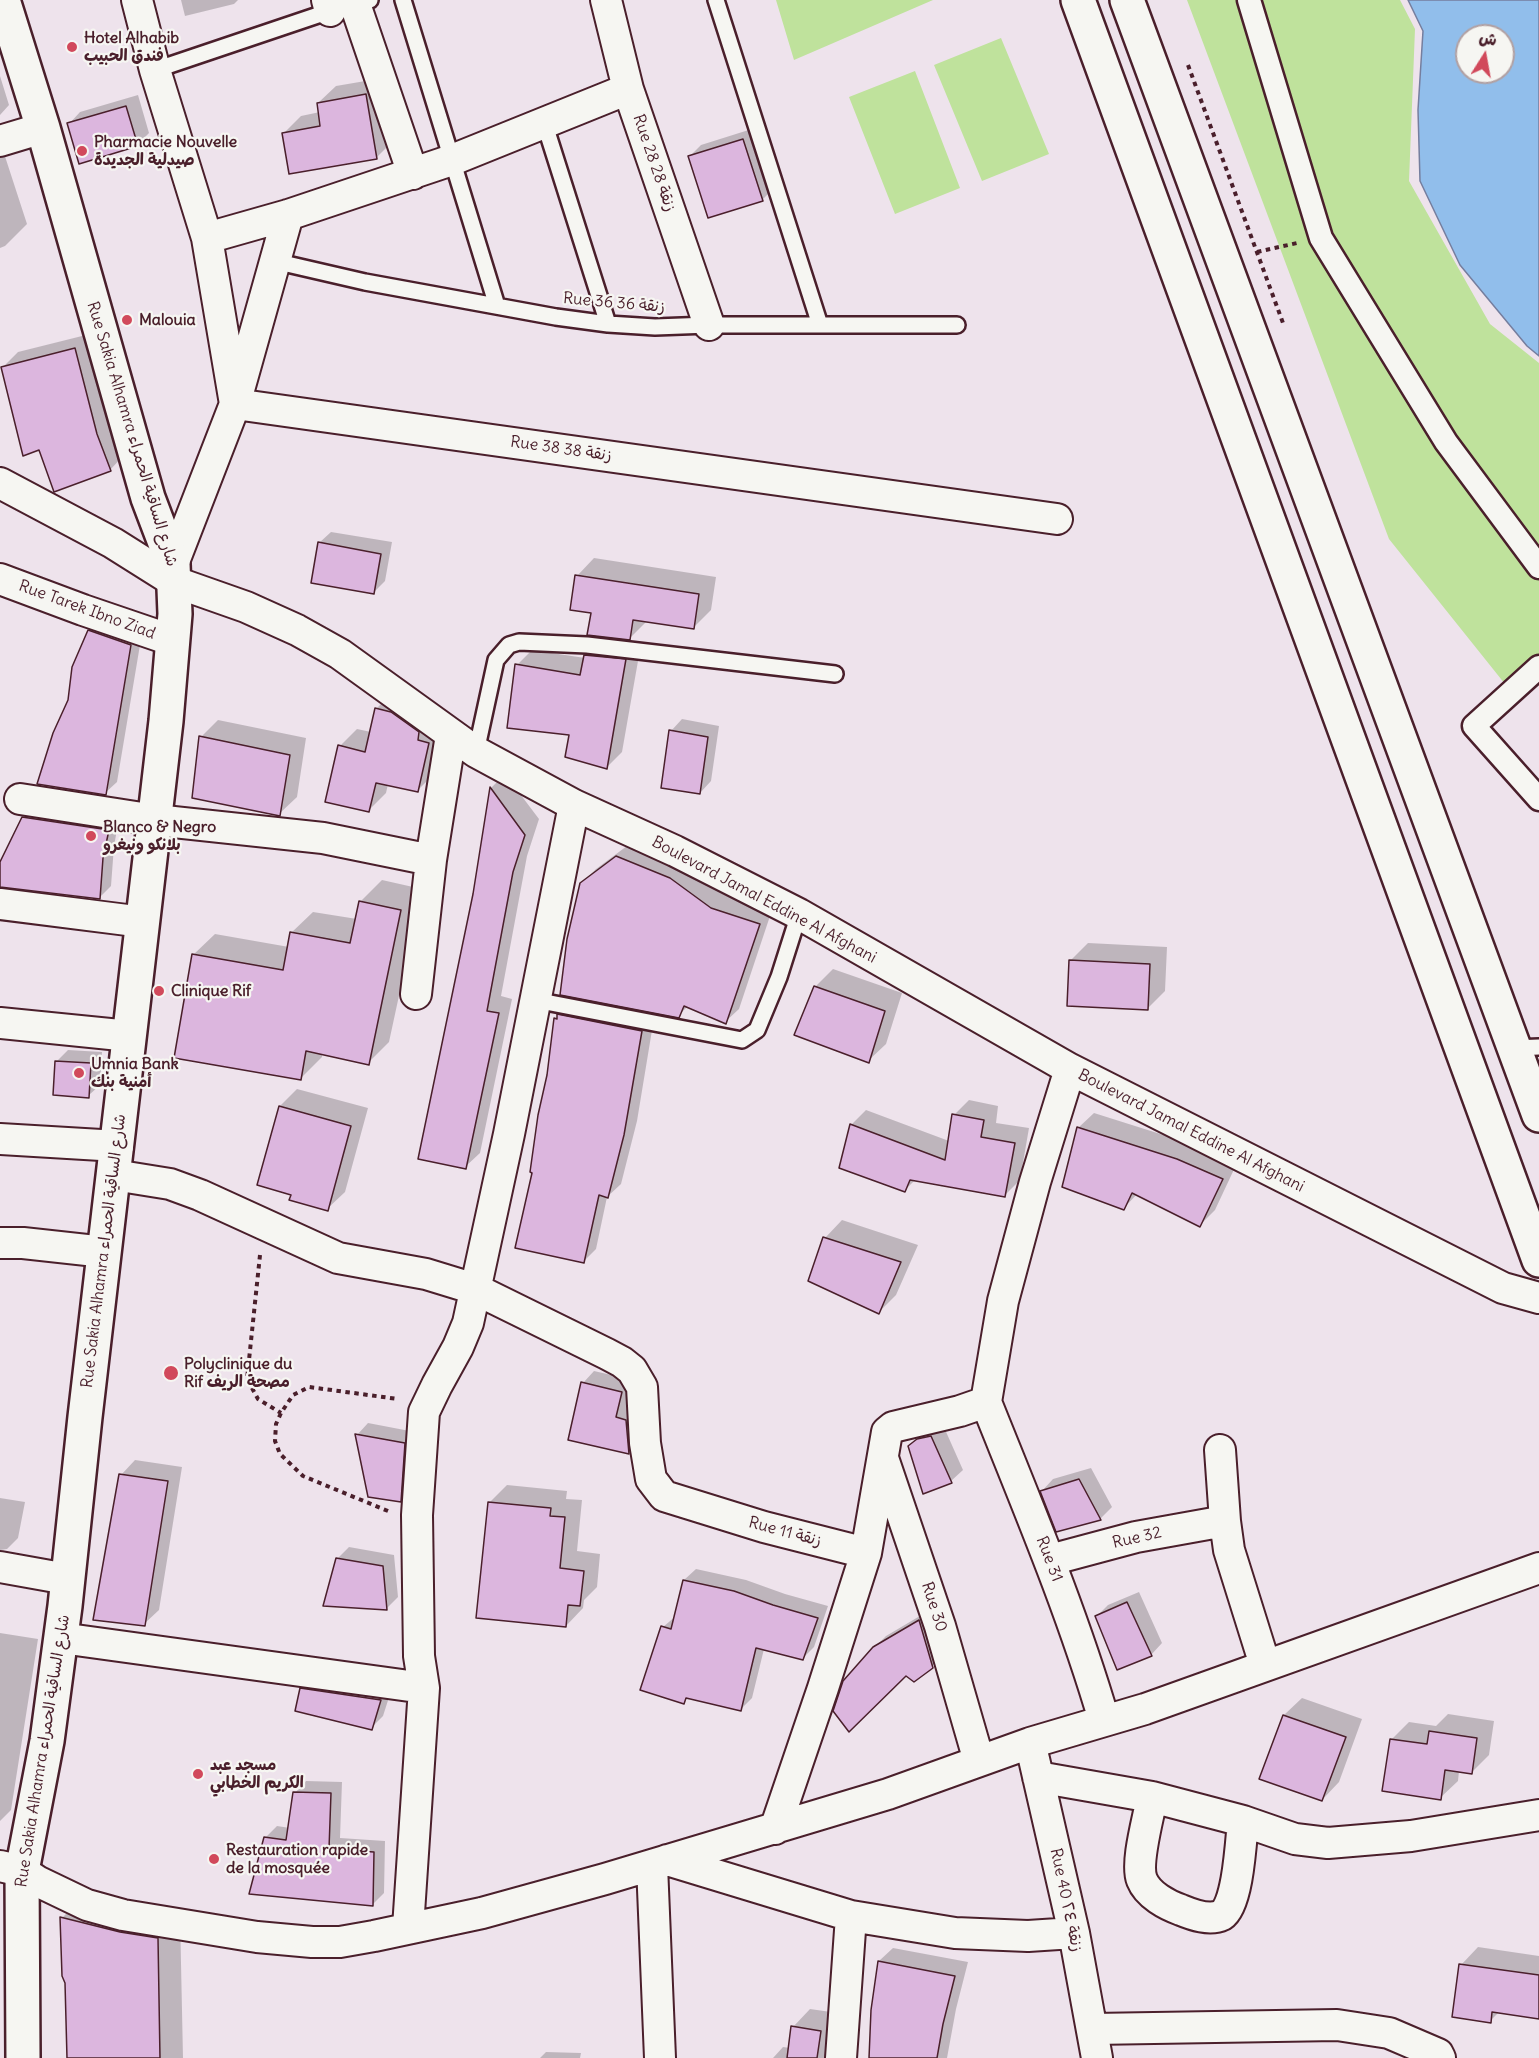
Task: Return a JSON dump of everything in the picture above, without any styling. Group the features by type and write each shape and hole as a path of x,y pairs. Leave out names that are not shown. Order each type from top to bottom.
{"main road":[{"name":"Rue Sakia Alhamra شارع الساقية الحمراء","path":"3,0 43,128 148,498 174,573 174,641 61,1638 47,1740 11,1869 23,2058"},
{"path":"1078,0 1539,1260"},
{"path":"1127,0 1527,1047 1539,1115"}],"street":[{"path":"137,0 155,70 207,238 235,404"},
{"name":"Rue 28 زنقة 28","path":"606,0 628,89 709,325"},
{"path":"1249,0 1321,238 1446,442 1539,567"},
{"path":"346,4 413,174"},
{"path":"207,238 288,215 413,174 628,89"},
{"path":"0,141 43,128"},
{"path":"174,573 235,404 288,215"},
{"name":"Rue 38 زنقة 38","path":"235,404 1056,519"},
{"name":"Boulevard Jamal Eddine Al Afghani","path":"0,483 113,543 297,630 332,650 476,752 574,805 675,851 798,914 1070,1069 1493,1282 1539,1298"},
{"name":"Rue Tarek Ibno Ziad","path":"0,579 174,641"},
{"path":"1539,667 1474,726 1539,799"},
{"path":"416,994 431,860 451,735"},
{"path":"20,799 155,820 323,838 431,860"},
{"path":"408,1928 424,1688 419,1656 417,1523 424,1412 468,1323 509,1134 574,805"},
{"path":"0,904 143,922"},
{"path":"0,1023 130,1036"},
{"path":"775,1828 866,1553 886,1435 890,1429 986,1402 1003,1301 1035,1182 1070,1069"},
{"name":"Rue 11 زنقة","path":"0,1139 116,1161 170,1185 200,1195 338,1258 426,1274 475,1289 607,1354 632,1370 642,1387 645,1443 651,1479 664,1496 673,1501 705,1508 764,1527 866,1553"},
{"path":"0,1243 23,1243 105,1252"},
{"name":"Rue 31","path":"986,1402 1050,1560 1086,1658 1104,1720"},
{"path":"1220,1450 1229,1550 1265,1665"},
{"name":"Rue 30","path":"882,1455 940,1626 979,1761"},
{"name":"Rue 32","path":"1050,1560 1136,1537 1225,1521"},
{"path":"0,1567 67,1579"},
{"path":"11,1869 87,1905 123,1915 257,1937 340,1942 482,1913 888,1794 1030,1743 1145,1709 1539,1568"},
{"path":"61,1638 424,1688"},
{"name":"Rue 40 زنقة ٢٤","path":"1030,1743 1074,1933 1097,2058"},
{"path":"1038,1777 1152,1797 1242,1821 1295,1839 1328,1843 1411,1836 1539,1815"},
{"path":"1152,1797 1140,1858 1142,1880 1161,1900 1190,1914 1207,1918 1221,1915 1227,1909 1240,1863 1242,1821"},
{"path":"660,1862 851,1916 955,1933 1028,1936 1074,1933"},
{"path":"660,1862 660,2058"},
{"path":"841,2058 851,1916"},
{"path":"1093,2029 1337,2025 1389,2032 1438,2054 1440,2058"}],"lane":[{"path":"403,0 497,306"},
{"path":"716,0 820,325"},
{"path":"155,70 346,4"},
{"path":"544,122 608,324"},
{"name":"Rue 36 زنقة 36","path":"274,261 365,282 608,324 655,327 957,325"},
{"path":"476,752 496,660 509,645 519,642 587,645 834,674"},
{"path":"534,1000 742,1040 757,1030 778,977 798,914"}],"path":[{"path":"1257,252 1321,238"},
{"path":"264,1224 247,1379 258,1399 281,1413"},
{"path":"417,1523 303,1476 279,1454 275,1441 276,1424 293,1395 309,1387 428,1403"}],"green space":[{"path":"776,0 933,0 794,60"},
{"path":"1187,0 1400,0 1415,29 1409,181 1490,324 1539,363 1539,672 1513,694 1389,539"},
{"path":"1001,38 1049,154 982,181 934,65"},
{"path":"915,71 960,188 895,214 849,97"}],"water":[{"path":"1408,0 1539,0 1539,356 1527,346 1460,265 1420,181 1418,110 1423,31"}],"building":[{"path":"366,94 377,159 289,174 282,133 320,126 317,103"},
{"path":"126,106 138,146 79,164 67,123"},
{"path":"743,139 763,201 708,218 688,156"},
{"path":"75,348 97,434 111,471 54,492 39,450 23,456 1,367"},
{"path":"318,542 381,554 374,594 311,583"},
{"path":"575,575 699,594 694,629 633,620 630,640 587,635 591,613 570,610"},
{"path":"88,630 131,645 106,795 37,784 53,733 68,700 72,667"},
{"path":"584,655 626,659 607,769 565,757 569,735 507,728 515,664 580,675"},
{"path":"375,708 391,712 419,732 418,740 429,743 418,792 376,783 369,812 325,802 338,745 365,752"},
{"path":"669,730 708,737 700,794 661,788"},
{"path":"199,736 290,755 280,816 192,798"},
{"path":"490,787 525,835 513,872 487,1011 499,1013 466,1169 418,1159 473,894"},
{"path":"22,817 109,830 103,858 100,899 0,887 0,862"},
{"path":"616,856 670,878 711,908 760,924 726,1024 684,1006 679,1018 560,995 567,939 580,883"},
{"path":"359,901 401,910 369,1065 306,1051 301,1080 174,1058 192,954 283,970 290,932 350,943"},
{"path":"1069,960 1150,964 1148,1010 1067,1006"},
{"path":"814,986 885,1011 869,1063 794,1035"},
{"path":"557,1014 642,1031 624,1135 608,1198 599,1195 584,1263 515,1248 532,1173 530,1172 538,1115 547,1075 554,1018 557,1019"},
{"path":"55,1061 91,1063 89,1098 53,1095"},
{"path":"279,1106 351,1126 328,1211 289,1200 291,1195 257,1185"},
{"path":"952,1114 984,1120 981,1137 1015,1143 1005,1197 910,1180 905,1192 839,1168 850,1124 945,1160"},
{"path":"1077,1127 1177,1159 1223,1179 1200,1227 1132,1193 1124,1210 1062,1187"},
{"path":"823,1237 901,1262 879,1314 808,1281"},
{"path":"581,1382 622,1392 616,1417 626,1420 629,1454 568,1440"},
{"path":"355,1434 405,1443 401,1502 368,1497"},
{"path":"931,1436 952,1483 923,1494 908,1446 917,1439"},
{"path":"119,1474 168,1481 145,1626 93,1620"},
{"path":"1079,1479 1101,1520 1056,1532 1040,1491"},
{"path":"488,1502 551,1508 550,1516 565,1517 560,1568 584,1571 580,1606 568,1605 566,1627 476,1618"},
{"path":"336,1558 383,1566 387,1610 323,1606"},
{"path":"683,1580 734,1591 818,1618 803,1660 756,1648 741,1711 686,1698 684,1704 640,1690 661,1626 671,1629"},
{"path":"1127,1602 1152,1656 1117,1670 1095,1616"},
{"path":"919,1620 933,1668 914,1682 906,1676 849,1732 833,1711 843,1681 873,1647"},
{"path":"300,1688 381,1700 372,1730 295,1711"},
{"path":"1283,1715 1346,1737 1322,1801 1259,1779"},
{"path":"1429,1731 1477,1738 1472,1774 1445,1770 1441,1800 1382,1791 1390,1739 1427,1744"},
{"path":"293,1792 331,1793 329,1849 374,1852 373,1906 249,1894 264,1837 286,1840"},
{"path":"60,1917 120,1932 158,1938 160,2058 67,2058"},
{"path":"878,1961 955,1976 937,2058 869,2058 871,2010"},
{"path":"1459,1964 1539,1975 1539,2019 1492,2012 1491,2023 1452,2017"},
{"path":"791,2026 821,2031 817,2058 787,2058"}],"place":[{"name":"Hotel Alhabib فندق الحبيب","path":"72,47"},
{"name":"Pharmacie Nouvelle صيدلية الجديدة","path":"82,151"},
{"name":"Malouia","path":"127,320"},
{"name":"Blanco & Negro بلانكو ونيغرو","path":"91,836"},
{"name":"Clinique Rif","path":"159,991"},
{"name":"Umnia Bank أمنية بنك","path":"79,1073"},
{"name":"Polyclinique du Rif مصحة الريف","path":"171,1373"},
{"name":"مسجد عبد الكريم الخطابي","path":"198,1774"},
{"name":"Restauration rapide de la mosquée","path":"214,1859"}]}
